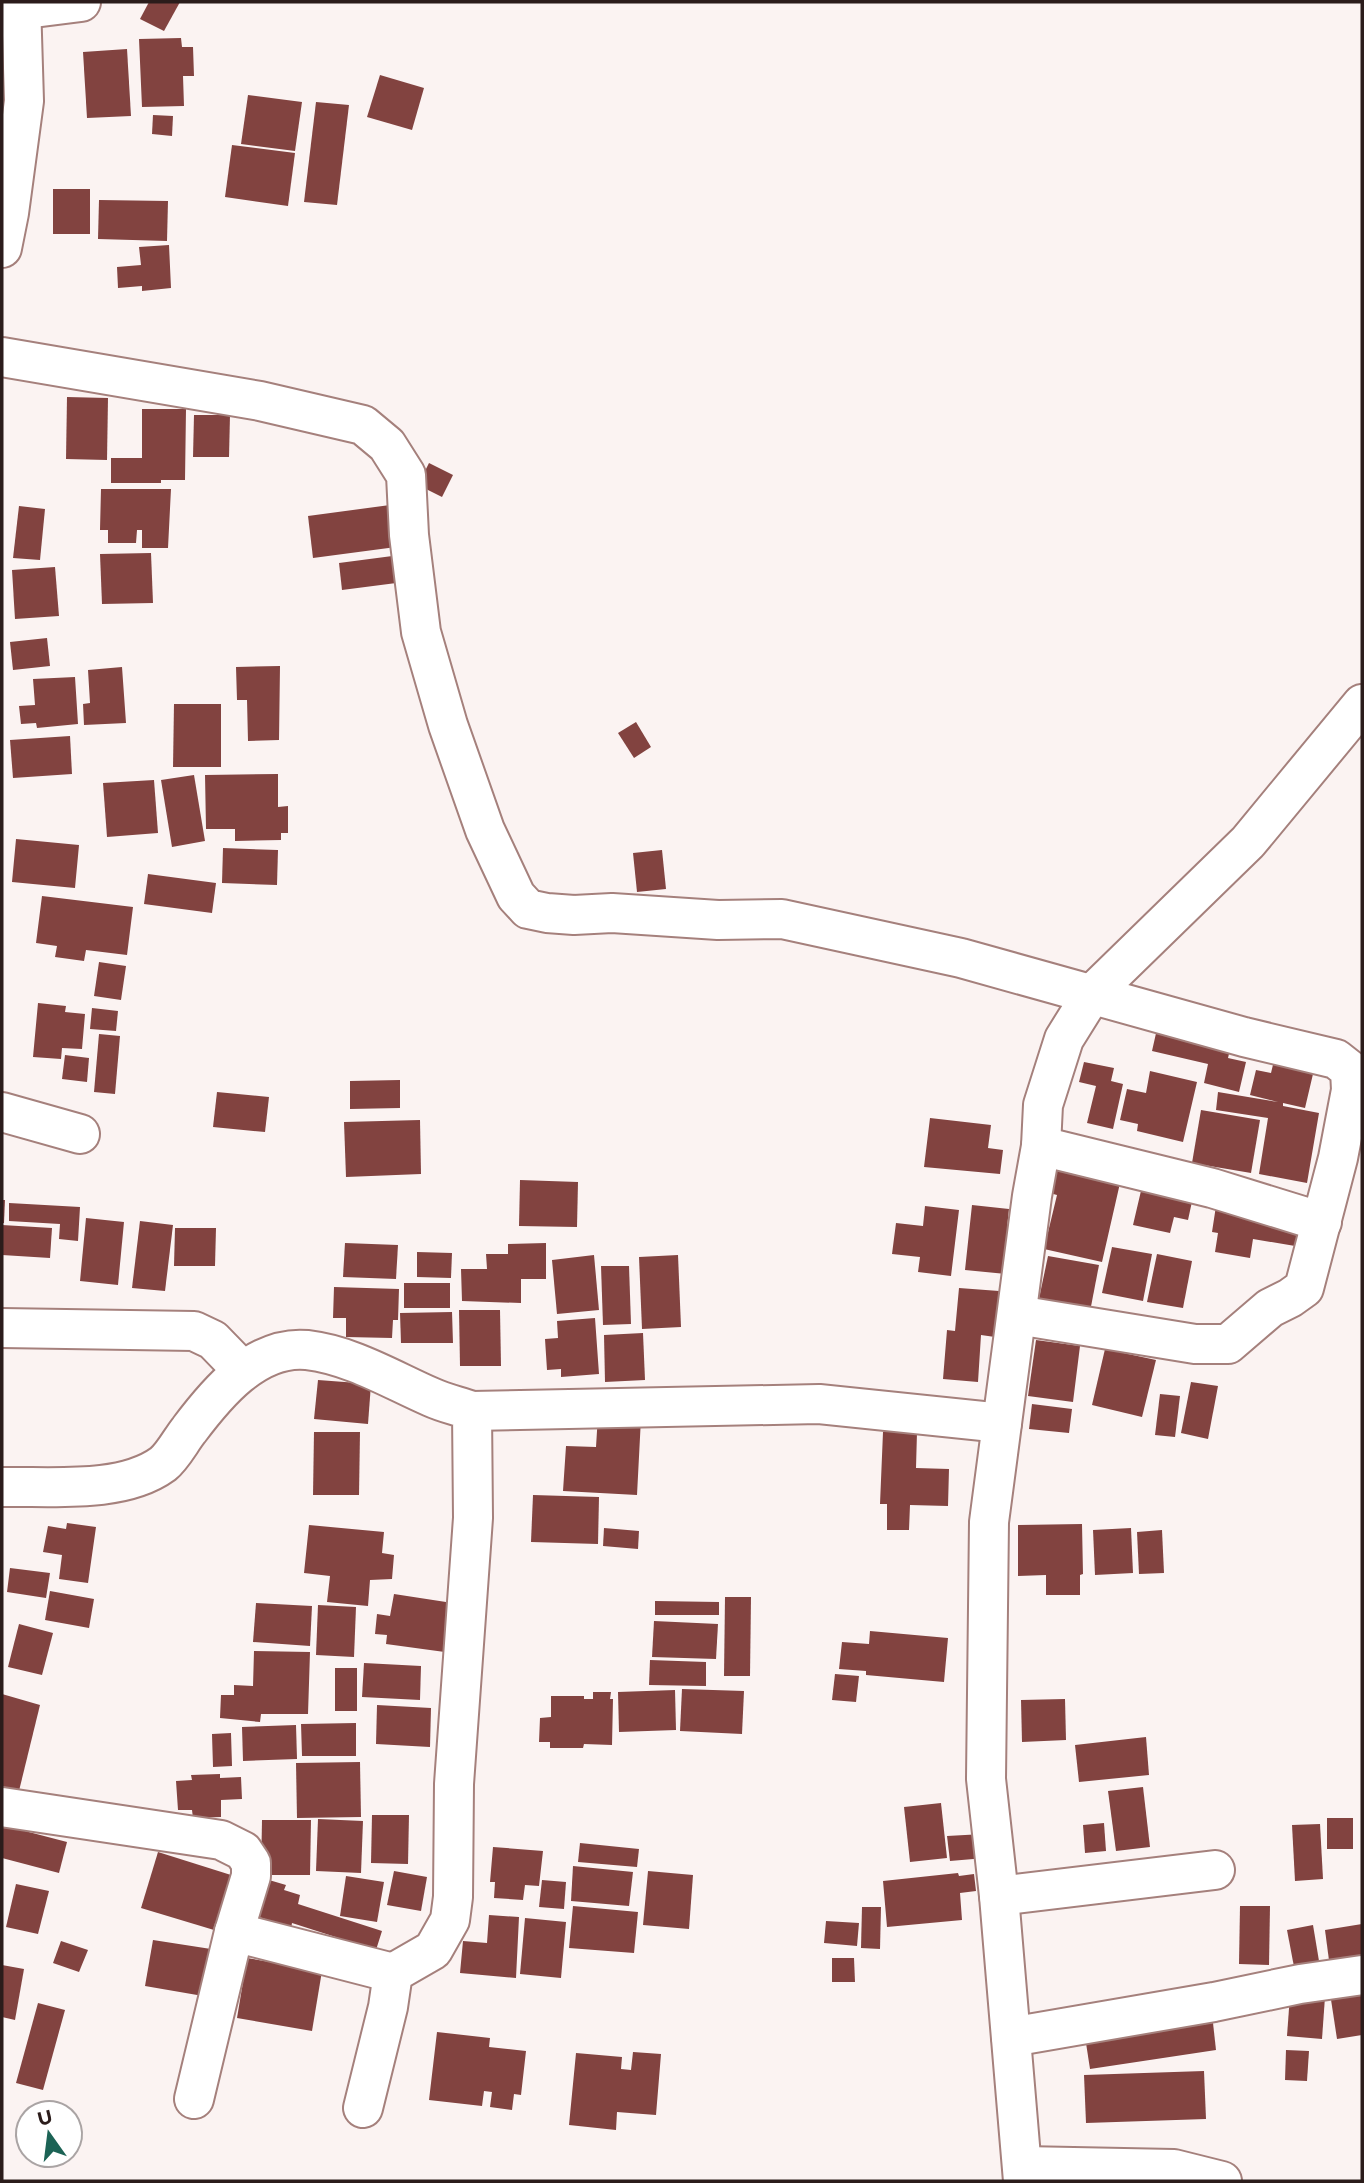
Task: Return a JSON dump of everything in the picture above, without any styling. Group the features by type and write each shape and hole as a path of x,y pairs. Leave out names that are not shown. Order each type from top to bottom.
{"street":[{"path":"2,248 24,101 15,8 81,2"},
{"path":"2,357 260,401 363,425 387,445 405,475 409,535 421,632 448,725 485,830 516,895 528,909 547,914 612,914 718,920 782,919 961,958 1244,1037 1336,1059 1350,1070 1352,1090 1304,1288 1270,1308 1228,1344 1195,1344 1017,1315"},
{"path":"1222,2181 1174,2169 1023,2174 986,1779 989,1522 1041,1146 1043,1105 1064,1039 1092,994 1248,842 1362,704"},
{"path":"2,1112 80,1133"},
{"path":"1041,1146 1212,1188 1322,1222"},
{"path":"2,1328 194,1331 213,1340 243,1371"},
{"path":"2,1487 102,1484 133,1479 164,1463 209,1403 243,1371 275,1354 306,1350 360,1364 435,1399 472,1411 819,1404 1002,1423"},
{"path":"234,1932 393,1973 433,1950 450,1920 453,1898 454,1784 473,1518 472,1411"},
{"path":"2,1807 221,1840 243,1851 251,1863 251,1876 234,1932 194,2099"},
{"path":"999,1896 1215,1870"},
{"path":"363,2108 388,2007 393,1973"},
{"path":"1011,2037 1362,1975"}],"building":[{"path":"149,2 180,2 164,31 140,19"},
{"path":"181,38 182,47 193,47 194,76 183,76 184,106 142,107 139,39"},
{"path":"127,49 131,116 87,118 83,52"},
{"path":"380,75 424,88 412,130 367,117"},
{"path":"248,95 302,102 295,151 241,144"},
{"path":"316,102 349,105 337,205 304,202"},
{"path":"153,115 173,116 172,136 152,134"},
{"path":"232,145 295,153 288,206 225,197"},
{"path":"53,189 90,189 90,234 53,234"},
{"path":"99,200 168,201 167,241 98,239"},
{"path":"169,245 171,288 142,291 142,286 118,288 117,267 141,265 139,247"},
{"path":"67,397 108,398 107,460 66,459"},
{"path":"142,409 186,409 185,480 111,483 111,458 142,458"},
{"path":"194,415 230,415 229,457 193,457"},
{"path":"429,463 453,475 442,497 418,485"},
{"path":"101,489 171,489 168,548 142,548 142,530 137,530 136,543 108,543 108,530 100,530"},
{"path":"390,505 396,547 313,558 308,516"},
{"path":"19,506 45,509 40,560 13,558"},
{"path":"151,553 153,603 102,604 100,554"},
{"path":"400,555 404,582 342,590 339,563"},
{"path":"55,567 59,616 15,619 12,570"},
{"path":"47,638 50,666 13,670 10,642"},
{"path":"280,666 279,740 248,741 247,700 237,700 236,667"},
{"path":"122,667 126,723 84,725 83,704 90,703 88,670"},
{"path":"75,677 78,724 37,728 36,723 21,724 19,706 35,705 33,679"},
{"path":"174,704 221,704 221,767 173,767"},
{"path":"636,722 651,747 634,758 618,733"},
{"path":"70,736 72,774 13,778 10,740"},
{"path":"278,774 278,807 288,806 288,833 281,833 281,840 235,841 235,829 206,829 205,775"},
{"path":"194,775 205,841 172,847 161,780"},
{"path":"154,780 158,833 107,837 103,783"},
{"path":"16,839 79,845 75,888 12,882"},
{"path":"223,848 278,850 277,885 222,883"},
{"path":"662,850 666,889 637,892 633,853"},
{"path":"148,874 216,883 212,913 144,904"},
{"path":"42,896 133,907 127,955 86,950 84,961 55,957 57,946 36,943"},
{"path":"99,962 126,966 121,1000 94,996"},
{"path":"38,1003 66,1006 65,1012 85,1014 82,1049 62,1048 61,1059 33,1057"},
{"path":"92,1008 118,1011 116,1031 90,1029"},
{"path":"1159,1020 1233,1037 1228,1058 1246,1062 1239,1092 1204,1083 1208,1064 1152,1051"},
{"path":"99,1034 120,1036 115,1094 94,1092"},
{"path":"1277,1048 1317,1057 1305,1108 1283,1103 1283,1106 1319,1113 1307,1183 1259,1174 1268,1118 1216,1110 1218,1092 1278,1102 1250,1095 1256,1070 1271,1073"},
{"path":"65,1055 89,1058 87,1082 62,1079"},
{"path":"1084,1062 1114,1068 1111,1081 1123,1084 1113,1129 1087,1123 1096,1086 1079,1082"},
{"path":"1150,1071 1197,1082 1183,1142 1137,1131 1138,1124 1120,1120 1127,1089 1146,1093"},
{"path":"400,1080 400,1108 350,1109 350,1081"},
{"path":"217,1092 269,1097 265,1132 213,1127"},
{"path":"1201,1110 1260,1120 1251,1173 1192,1163"},
{"path":"930,1118 991,1125 988,1148 1003,1150 1000,1174 924,1167"},
{"path":"420,1120 421,1174 346,1177 344,1122"},
{"path":"1048,1166 1123,1170 1102,1262 1044,1249 1057,1195 1042,1191"},
{"path":"1144,1178 1193,1197 1188,1220 1174,1217 1170,1233 1133,1225"},
{"path":"520,1180 578,1182 577,1227 519,1226"},
{"path":"2,1200 5,1200 4,1223 2,1223"},
{"path":"9,1203 80,1207 78,1241 59,1239 60,1224 9,1221"},
{"path":"972,1205 1009,1209 1007,1228 1012,1229 1006,1274 965,1270"},
{"path":"925,1206 959,1210 951,1276 918,1272 920,1257 892,1254 896,1223 923,1226"},
{"path":"1216,1206 1306,1221 1301,1247 1253,1239 1250,1258 1215,1252 1218,1233 1212,1232"},
{"path":"86,1218 124,1222 118,1285 80,1281"},
{"path":"140,1221 173,1225 165,1291 132,1288"},
{"path":"2,1225 52,1228 50,1258 2,1255"},
{"path":"175,1228 216,1228 215,1266 174,1266"},
{"path":"345,1243 398,1245 396,1279 343,1277"},
{"path":"546,1243 546,1279 521,1279 521,1303 462,1301 461,1269 487,1269 486,1254 508,1254 508,1244"},
{"path":"1112,1247 1152,1254 1143,1301 1102,1293"},
{"path":"417,1252 452,1253 451,1278 417,1277"},
{"path":"1157,1254 1192,1261 1183,1308 1147,1302"},
{"path":"594,1255 599,1310 557,1314 552,1260"},
{"path":"678,1255 681,1327 642,1329 639,1257"},
{"path":"1048,1256 1099,1265 1088,1322 1036,1313"},
{"path":"601,1266 629,1266 631,1324 603,1325"},
{"path":"404,1283 450,1283 450,1308 404,1308"},
{"path":"334,1287 399,1289 398,1320 393,1320 392,1338 346,1337 346,1318 333,1318"},
{"path":"959,1288 999,1291 995,1337 981,1335 978,1382 943,1379 947,1330 955,1331"},
{"path":"459,1310 500,1310 501,1366 460,1366"},
{"path":"452,1312 453,1343 401,1343 400,1313"},
{"path":"595,1318 599,1374 561,1377 561,1369 547,1370 545,1339 558,1338 557,1321"},
{"path":"643,1333 645,1380 605,1382 604,1335"},
{"path":"1036,1340 1080,1346 1073,1402 1028,1396"},
{"path":"1105,1349 1156,1360 1142,1417 1092,1405"},
{"path":"318,1380 371,1384 368,1424 314,1419"},
{"path":"1191,1382 1218,1386 1208,1439 1181,1433"},
{"path":"1160,1394 1180,1396 1175,1437 1155,1435"},
{"path":"1032,1404 1072,1409 1069,1433 1029,1429"},
{"path":"598,1415 641,1418 637,1495 563,1491 566,1446 596,1447"},
{"path":"314,1432 360,1432 359,1495 313,1495"},
{"path":"883,1432 917,1432 916,1468 949,1469 948,1506 910,1505 909,1530 887,1530 887,1504 880,1504"},
{"path":"533,1495 599,1497 598,1544 531,1542"},
{"path":"67,1523 96,1527 88,1583 59,1579 62,1555 43,1552 48,1526 66,1529"},
{"path":"1082,1524 1083,1574 1080,1575 1080,1595 1046,1595 1046,1575 1018,1576 1018,1525"},
{"path":"309,1525 384,1532 382,1553 394,1555 392,1579 370,1580 368,1606 327,1602 330,1576 304,1573"},
{"path":"604,1528 639,1531 638,1549 603,1546"},
{"path":"1131,1528 1133,1573 1095,1575 1093,1530"},
{"path":"1162,1530 1164,1573 1139,1574 1137,1532"},
{"path":"10,1568 50,1573 46,1598 7,1592"},
{"path":"50,1591 94,1599 89,1628 45,1620"},
{"path":"394,1594 459,1604 452,1653 386,1644 387,1635 375,1634 377,1614 390,1616"},
{"path":"725,1597 751,1597 750,1676 724,1676"},
{"path":"655,1601 719,1602 719,1615 655,1615"},
{"path":"256,1603 312,1606 310,1646 253,1642"},
{"path":"318,1605 356,1607 354,1657 316,1655"},
{"path":"654,1621 718,1624 716,1659 652,1657"},
{"path":"19,1624 53,1633 42,1675 8,1667"},
{"path":"870,1631 948,1638 944,1682 866,1675 866,1671 839,1669 842,1642 869,1644"},
{"path":"254,1651 310,1652 308,1714 261,1714 260,1722 220,1718 221,1695 234,1695 234,1685 253,1686"},
{"path":"650,1660 706,1662 706,1686 649,1685"},
{"path":"364,1663 421,1666 420,1700 362,1697"},
{"path":"335,1668 357,1668 357,1711 335,1711"},
{"path":"835,1674 859,1676 856,1702 832,1700"},
{"path":"682,1689 744,1691 742,1734 680,1731"},
{"path":"675,1690 676,1730 619,1732 618,1692"},
{"path":"593,1692 611,1692 612,1745 584,1744 583,1748 550,1748 550,1742 539,1742 540,1718 551,1717 551,1696 584,1696 584,1699 593,1699"},
{"path":"2,1694 40,1705 18,1795 2,1790"},
{"path":"1065,1699 1066,1740 1022,1742 1021,1700"},
{"path":"377,1705 431,1708 430,1747 376,1744"},
{"path":"356,1723 356,1756 302,1756 301,1724"},
{"path":"296,1725 297,1759 243,1761 242,1727"},
{"path":"231,1733 232,1766 213,1767 212,1734"},
{"path":"1146,1737 1149,1775 1079,1782 1075,1745"},
{"path":"360,1762 361,1817 297,1818 296,1763"},
{"path":"220,1774 220,1778 241,1777 242,1799 221,1800 221,1817 193,1818 192,1810 178,1810 176,1781 192,1780 191,1775"},
{"path":"1143,1787 1150,1847 1116,1851 1108,1791"},
{"path":"941,1803 947,1858 910,1862 904,1807"},
{"path":"372,1815 409,1815 408,1864 371,1863"},
{"path":"1327,1818 1353,1818 1353,1849 1327,1849"},
{"path":"318,1819 363,1821 361,1873 316,1871"},
{"path":"262,1820 311,1820 310,1875 261,1875"},
{"path":"1104,1823 1106,1851 1085,1853 1083,1825"},
{"path":"1320,1824 1323,1879 1295,1881 1292,1825"},
{"path":"2,1825 67,1842 59,1873 2,1858"},
{"path":"983,1834 985,1858 950,1861 947,1836"},
{"path":"580,1843 639,1849 637,1867 578,1862"},
{"path":"493,1847 543,1851 539,1886 525,1885 523,1900 494,1898 495,1882 490,1882"},
{"path":"158,1852 231,1875 214,1930 141,1908"},
{"path":"573,1866 633,1872 629,1906 571,1901"},
{"path":"394,1871 427,1877 421,1911 387,1905"},
{"path":"648,1871 693,1875 689,1929 643,1925"},
{"path":"958,1873 959,1876 974,1874 976,1891 960,1893 962,1920 887,1927 883,1881"},
{"path":"346,1876 384,1882 377,1922 340,1916"},
{"path":"269,1880 286,1885 284,1890 300,1895 298,1904 382,1931 376,1950 292,1923 291,1929 259,1917"},
{"path":"542,1880 566,1882 564,1909 539,1907"},
{"path":"16,1884 49,1891 38,1934 6,1927"},
{"path":"573,1906 638,1912 634,1953 569,1948"},
{"path":"1240,1906 1270,1906 1269,1965 1239,1964"},
{"path":"862,1907 881,1907 880,1949 861,1948"},
{"path":"489,1915 519,1917 516,1978 460,1973 463,1941 487,1943"},
{"path":"525,1918 566,1922 561,1978 520,1974"},
{"path":"826,1921 859,1923 857,1946 824,1943"},
{"path":"1362,1924 1362,1962 1330,1968 1325,1930"},
{"path":"1313,1925 1320,1967 1295,1972 1287,1930"},
{"path":"153,1940 211,1949 203,1996 145,1986"},
{"path":"61,1941 88,1950 79,1972 53,1963"},
{"path":"247,1958 322,1971 312,2031 237,2018"},
{"path":"832,1958 854,1958 855,1982 832,1982"},
{"path":"2,1965 24,1969 15,2020 2,2017"},
{"path":"1362,1987 1362,2035 1337,2039 1330,1993"},
{"path":"1290,1995 1325,1997 1322,2039 1287,2036"},
{"path":"38,2003 65,2010 43,2090 16,2083"},
{"path":"1213,2023 1216,2050 1090,2069 1086,2043"},
{"path":"437,2032 490,2038 489,2047 526,2051 521,2095 514,2094 512,2110 490,2107 492,2092 484,2091 482,2106 429,2100"},
{"path":"1286,2050 1309,2051 1307,2081 1285,2080"},
{"path":"633,2052 661,2054 656,2115 617,2112 616,2130 569,2125 576,2053 622,2057 621,2069 631,2070"},
{"path":"1204,2071 1206,2119 1086,2123 1084,2075"}]}
